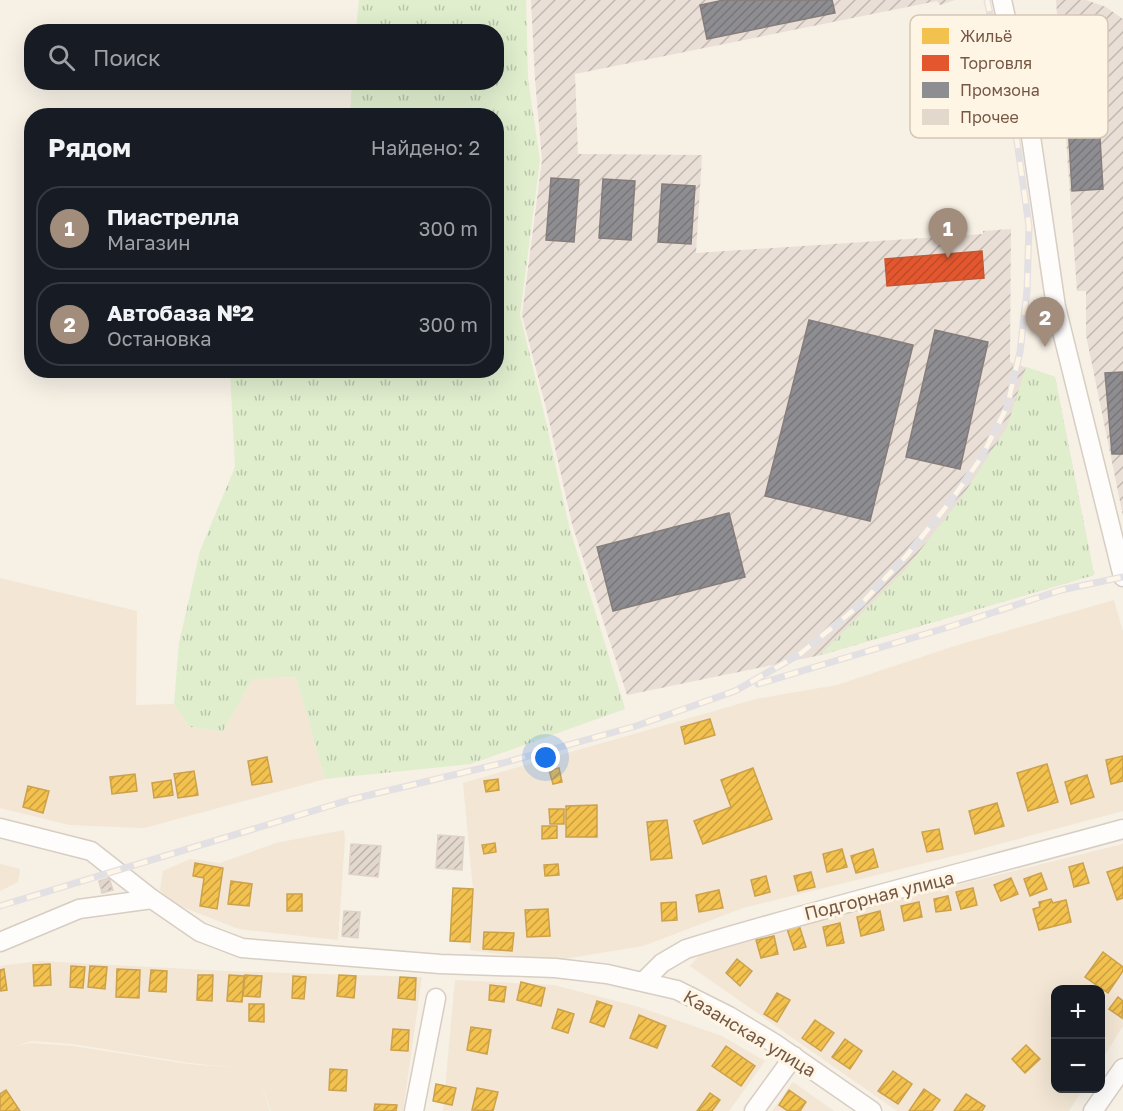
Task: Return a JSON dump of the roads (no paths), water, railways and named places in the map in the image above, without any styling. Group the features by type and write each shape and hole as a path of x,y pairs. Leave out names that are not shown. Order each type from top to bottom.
{"street":[{"path":"1002,0 1005,15"},
{"path":"1031,138 1056,307 1123,577"},
{"name":"Казанская улица","path":"0,828 91,851 152,899 200,932 242,948 440,964 555,968 607,974 676,990 729,1016 794,1056 872,1111"},
{"name":"Подгорная улица","path":"644,981 662,963 686,949 849,901 959,874 1123,829"},
{"path":"0,942 79,909 152,899"},
{"path":"414,1111 436,998"},
{"path":"754,1111 794,1056"},
{"path":"1093,1111 1123,1068"}],"railway":[{"path":"987,0 990,15"},
{"path":"0,906 349,800 503,763 636,726 735,691 800,654 862,603 907,555 950,502 981,458 1007,407 1020,352 1027,291 1029,226 1017,138"},
{"path":"758,684 952,626 1061,590 1123,577"}],"place":[{"name":"Пиастрелла","path":"948,258"},
{"name":"Автобаза №2","path":"1045,347"}]}
